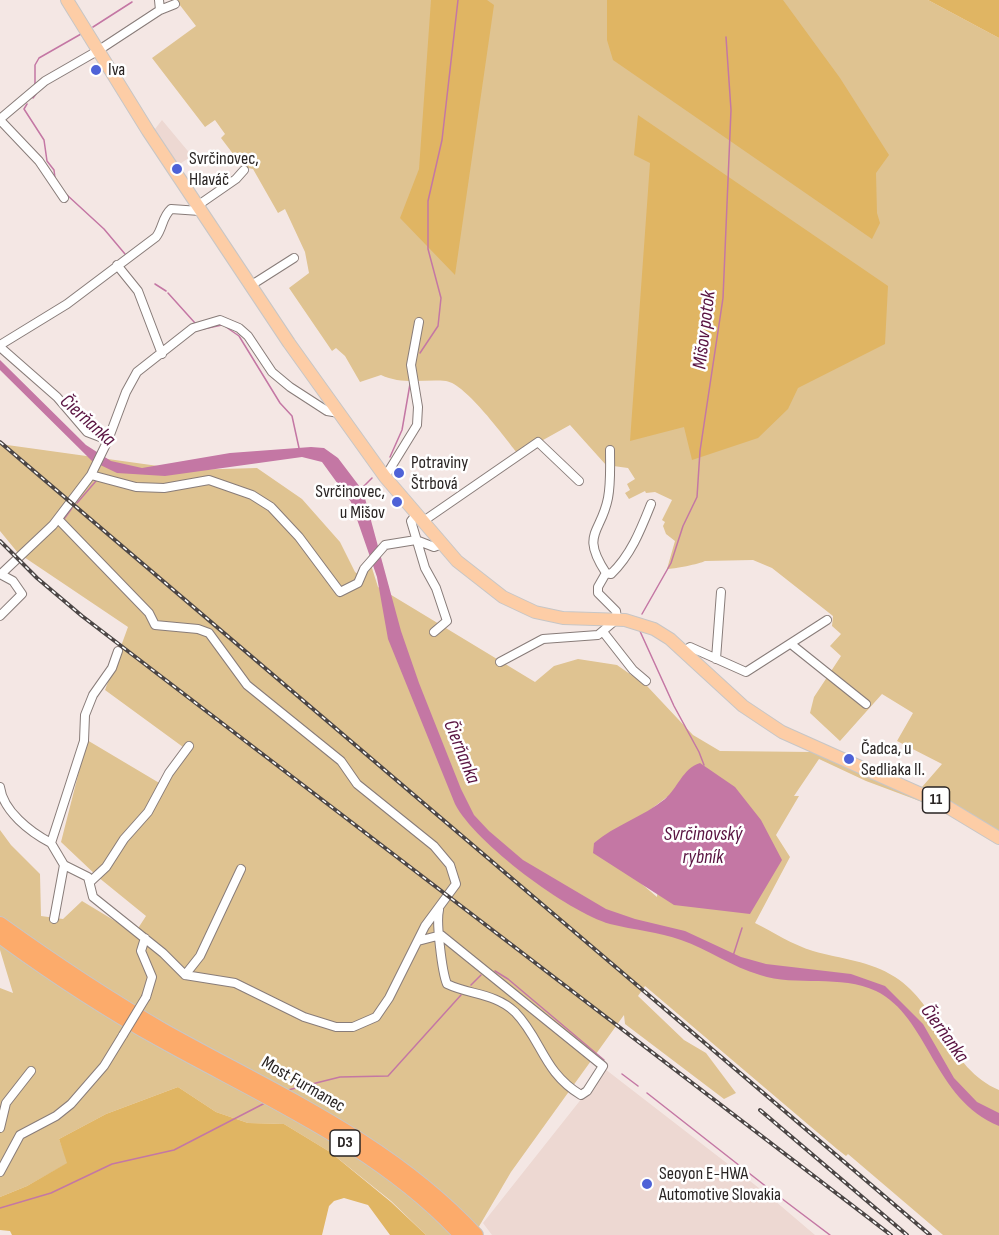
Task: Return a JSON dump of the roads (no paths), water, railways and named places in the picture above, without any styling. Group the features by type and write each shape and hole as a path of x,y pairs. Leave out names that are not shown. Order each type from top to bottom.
{"highway":[{"name":"D3","path":"0,924 110,999 219,1066"},
{"name":"D3","path":"0,936 105,1008 219,1066"},
{"name":"Most Furmanec","path":"219,1066 366,1157 408,1188 461,1235"},
{"name":"Most Furmanec","path":"219,1066 303,1105 371,1147 442,1202 476,1235"}],"main road":[{"name":"11","path":"68,0 198,209 339,413 419,518 442,544 482,582 527,609 563,618 617,619 650,627 666,637 743,706 782,732 941,803 999,838"}],"street":[{"path":"159,0 160,10"},
{"path":"64,198 39,162 0,119 45,81 99,50 160,10 175,4"},
{"path":"107,442 87,432 57,397 0,346 67,303 156,237 161,231 164,218 171,209 198,209 244,170"},
{"path":"250,286 294,258"},
{"path":"117,266 138,291 162,354"},
{"path":"0,616 22,594 13,581 0,574 58,519 91,475 107,442 126,392 137,372 193,328 220,320 229,323 248,336 272,372 290,387 327,411 339,413"},
{"path":"386,477 417,424 418,407 411,366 419,322"},
{"path":"434,632 447,621 411,521 538,442 579,481"},
{"path":"606,573 599,562 592,540 608,501 610,450"},
{"path":"91,475 136,487 164,488 209,480 232,488 271,507 298,537 340,592 358,583 364,569 386,545 416,540 434,548 442,544"},
{"path":"606,573 611,574 620,566 639,533 651,504"},
{"path":"0,787 2,800 38,836 51,843 64,865 88,876 93,897 145,938 185,975 235,983 304,1017 336,1027 353,1027 376,1017 389,998 417,942 453,890 455,877 450,865 434,846 357,784 341,760 247,685 209,633 198,629 154,625 149,613 58,519"},
{"path":"500,662 543,639 604,633 617,619 616,611 598,593 598,587 606,573"},
{"path":"716,659 721,592"},
{"path":"683,652 690,647 746,672 827,620"},
{"path":"604,633 633,670 646,681"},
{"path":"791,644 866,704"},
{"path":"51,843 84,741 85,715 93,695 112,668 118,651"},
{"path":"91,881 104,869 126,836 148,812 169,773 189,746"},
{"path":"54,920 64,865"},
{"path":"185,975 200,956 241,869"},
{"path":"440,909 438,926 441,934 443,975 447,984 501,1001 527,1026 551,1070 581,1095 587,1091 603,1066 441,934"},
{"path":"417,942 441,934"},
{"path":"0,1172 20,1134 56,1116 71,1104 99,1073 123,1035 146,997 152,977 141,951 145,938"},
{"path":"0,1128 6,1103 31,1071"}],"water":[{"path":"0,360 86,445 111,461 142,468 230,453 311,447 324,448 338,458 363,491 401,631 419,683 461,789 474,815 489,831 523,860 606,909 635,919 685,931 741,957 766,964 851,974 885,986 923,1024 954,1078 977,1102 999,1113 999,1126 977,1114 959,1097 908,1019 894,1003 876,991 848,983 788,980 760,975 681,940 610,924 571,906 548,891 482,838 455,804 388,639 377,577 351,502 322,462 302,457 165,476 117,473 92,461 0,370"},
{"name":"Svrčinovský rybník","path":"700,763 735,787 761,820 782,860 750,914 674,905 593,853 594,843 665,799 684,774"}],"waterway":[{"path":"420,353 438,326 441,298 428,249 428,201 442,140 458,0"},
{"path":"93,27 132,2"},
{"path":"35,85 35,65 39,58 81,34"},
{"name":"Mišov potok","path":"642,614 671,563 683,526 697,497 700,451 723,298 731,110 726,37"},
{"path":"33,98 36,94"},
{"path":"27,104 24,109 44,140 47,161 54,170 55,178"},
{"path":"67,195 104,229 125,254"},
{"path":"155,284 166,291"},
{"path":"168,293 195,323"},
{"path":"203,329 222,325"},
{"path":"226,327 239,336 280,403 292,416 299,448"},
{"path":"390,457 402,430 410,384"},
{"path":"360,490 372,478"},
{"path":"77,503 96,481"},
{"path":"64,519 72,508"},
{"name":"Mišov potok","path":"639,629 704,765"},
{"name":"Mišov potok","path":"733,956 742,928"},
{"path":"495,971 508,979 604,1060"},
{"path":"471,985 481,975"},
{"path":"288,1090 340,1077 388,1076 461,995"},
{"path":"622,1074 638,1086"},
{"path":"647,1093 768,1188"},
{"path":"0,1208 51,1193 112,1164 174,1150 265,1103"},
{"path":"777,1195 830,1235"}],"railway":[{"path":"0,442 930,1235"},
{"path":"0,541 37,578 82,616 891,1235"},
{"path":"760,1110 907,1235"}],"place":[{"name":"Iva","path":"96,70"},
{"name":"Svrčinovec, Hlaváč","path":"177,169"},
{"name":"Potraviny Štrbová","path":"399,473"},
{"name":"Svrčinovec, u Mišov","path":"397,502"},
{"name":"Čadca, u Sedliaka II.","path":"849,759"},
{"name":"Seoyon E-HWA Automotive Slovakia","path":"647,1184"}],"water label":[{"name":"Čierňanka","path":"87,421"},
{"name":"Čierňanka","path":"461,752"},
{"name":"Čierňanka","path":"944,1034"}]}
